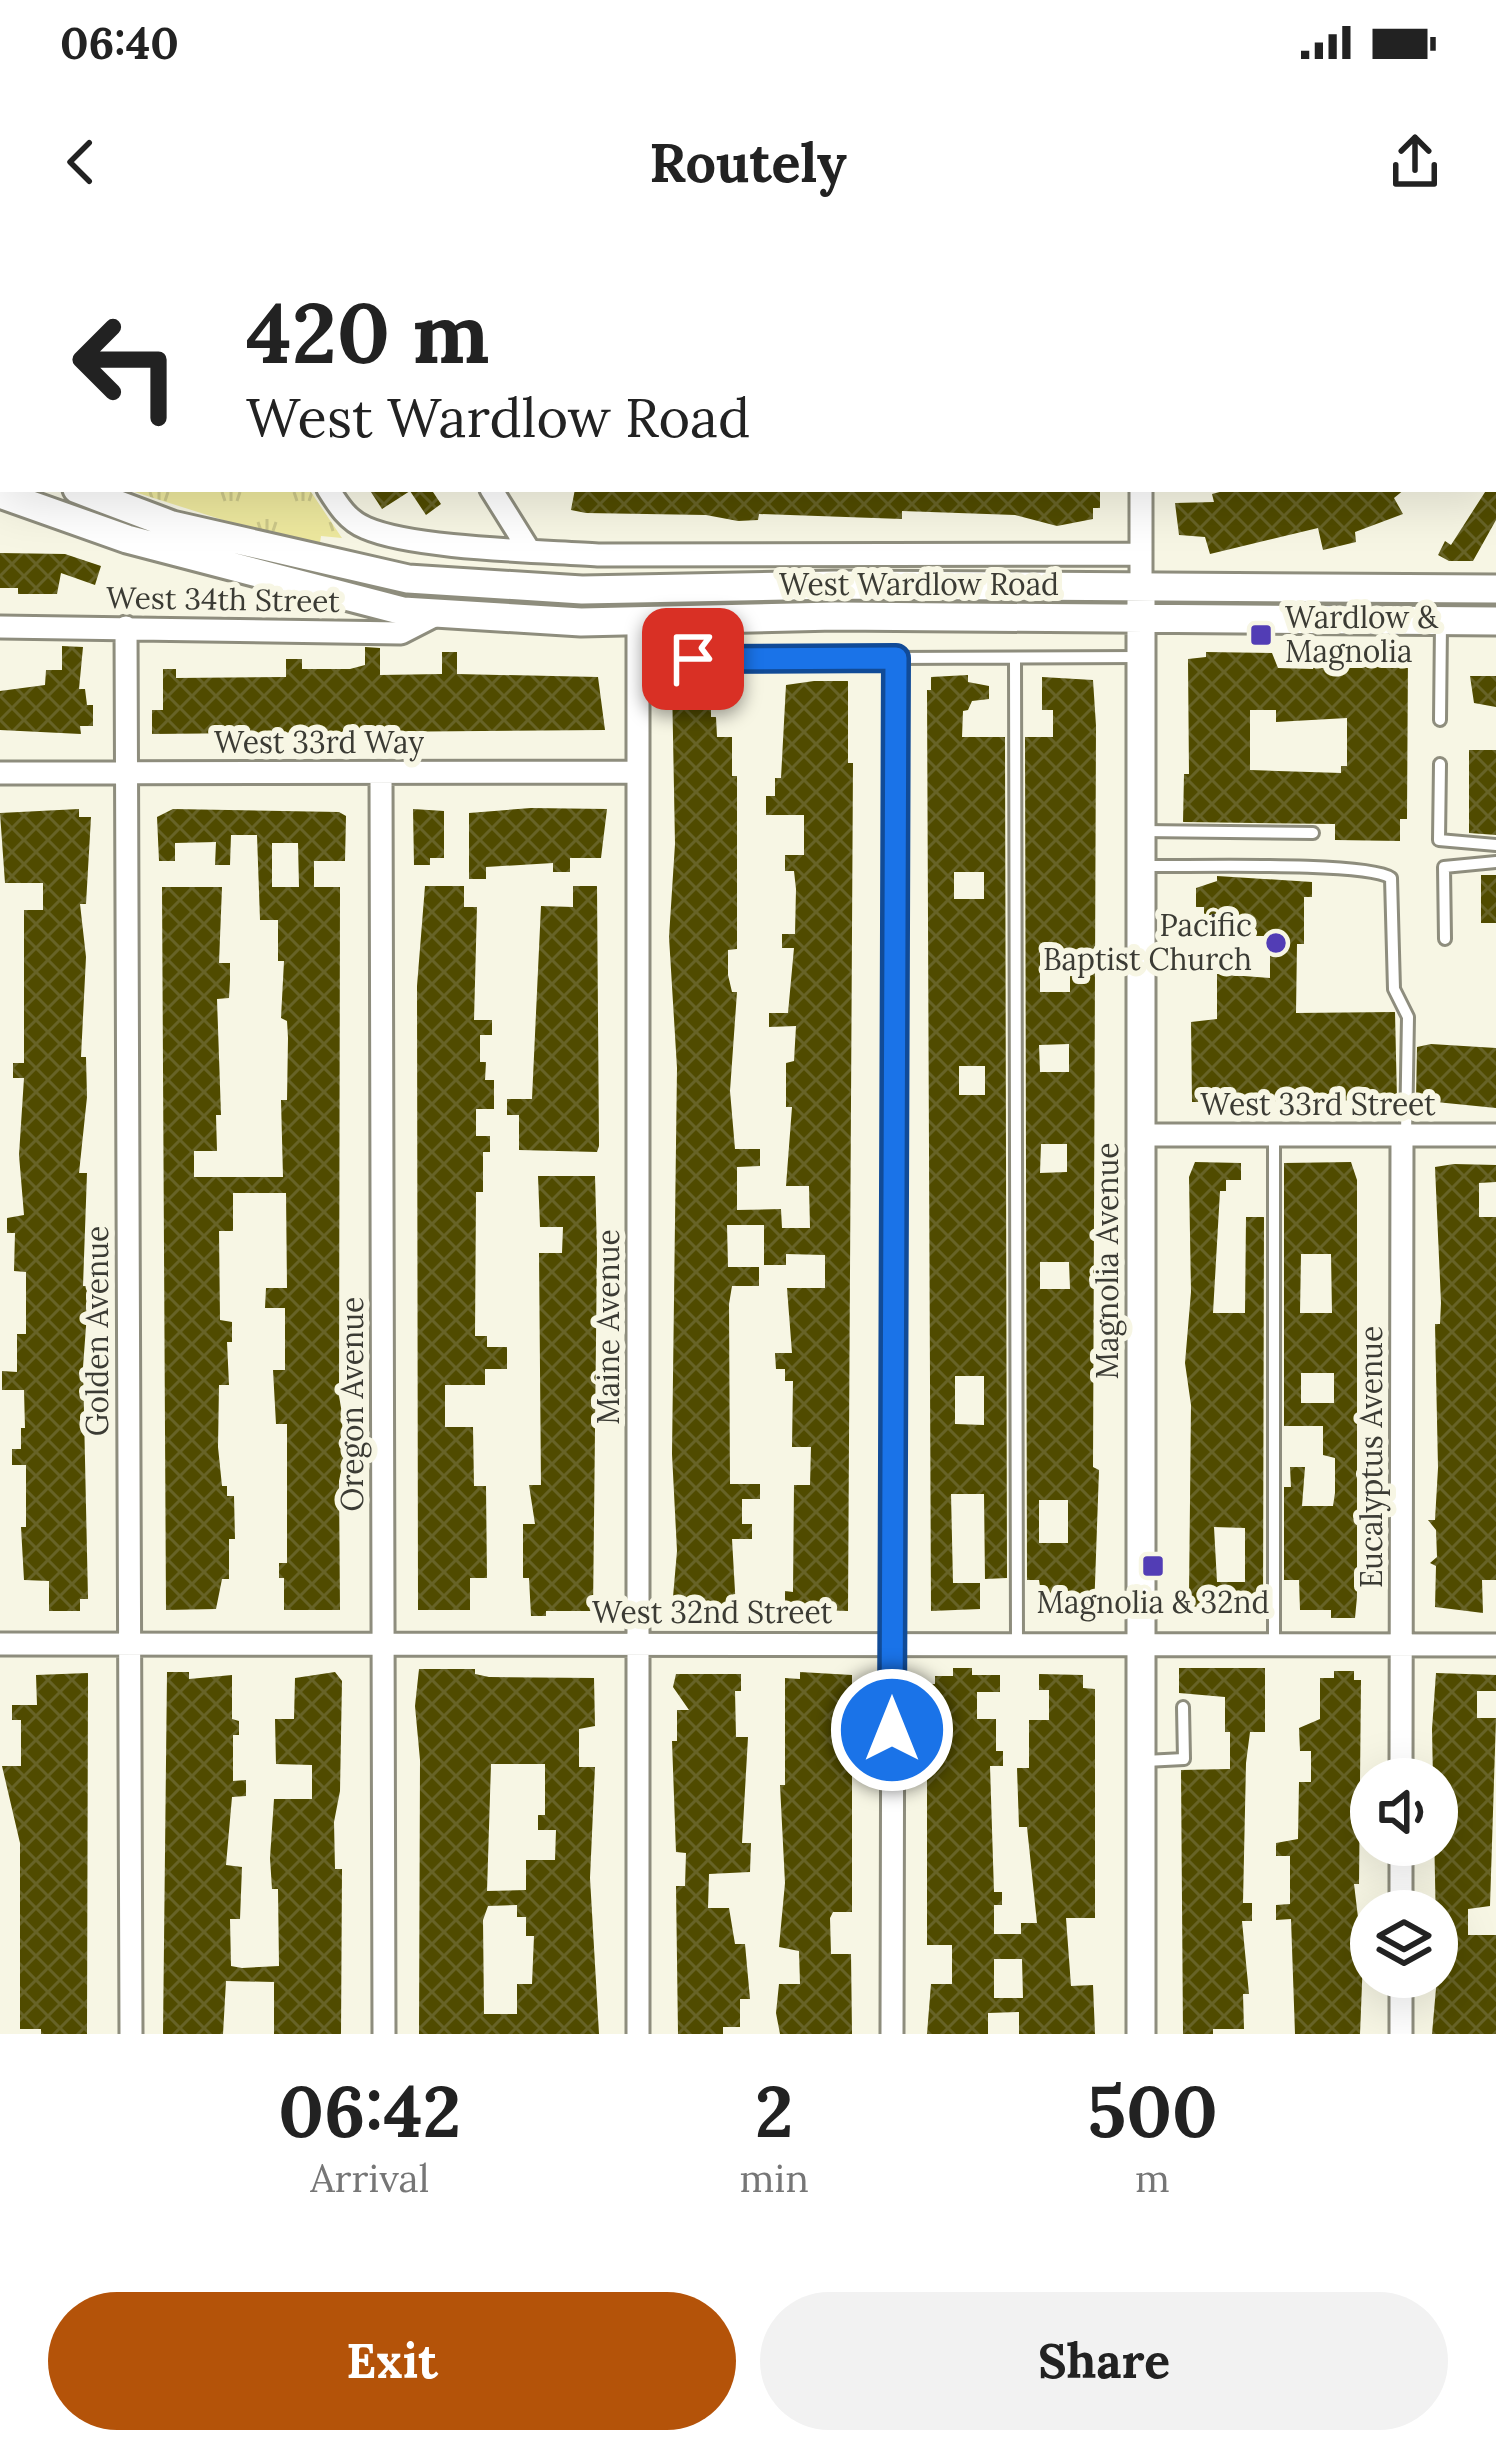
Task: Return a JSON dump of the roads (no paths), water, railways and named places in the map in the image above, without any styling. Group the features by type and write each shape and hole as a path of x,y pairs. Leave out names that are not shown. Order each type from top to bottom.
{"main road":[{"name":"West Wardlow Road","path":"85,492 172,525 408,579 582,590 1491,583"},
{"name":"West Wardlow Road","path":"0,494 127,539 404,610 638,621 1496,621"},
{"name":"Magnolia Avenue","path":"1141,589 1145,657 1141,2034"}],"street":[{"name":"West Wardlow Road","path":"331,492 362,527 529,550 598,555 1141,554"},
{"path":"493,492 529,550"},
{"name":"Magnolia Avenue","path":"1141,492 1141,589"},
{"name":"West 34th Street","path":"0,627 126,627 197,634 401,633 440,613"},
{"name":"Maine Avenue","path":"638,621 638,2034"},
{"name":"Golden Avenue","path":"126,627 131,2034"},
{"path":"892,2034 896,658"},
{"name":"West 33rd Way","path":"0,773 638,772"},
{"name":"Oregon Avenue","path":"382,774 384,2034"},
{"name":"West 33rd Street","path":"1141,1135 1496,1135"},
{"name":"Eucalyptus Avenue","path":"1401,1758 1404,1135"},
{"name":"West 32nd Street","path":"0,1643 1496,1645"},
{"path":"1401,1998 1402,2034"}],"lane":[{"path":"1440,720 1441,621"},
{"path":"638,659 1145,657"},
{"path":"1015,658 1017,1643"},
{"path":"1440,764 1439,840 1496,845"},
{"path":"1143,831 1313,833"},
{"path":"1445,939 1444,867 1496,862"},
{"path":"1143,866 1336,869 1383,872 1391,878 1394,989 1408,1017 1404,1135"},
{"path":"1274,1135 1274,1645"},
{"path":"1142,1761 1184,1759 1183,1707"}],"place":[{"name":"Wardlow & Magnolia","path":"1261,635"},
{"name":"Pacific Baptist Church","path":"1276,943"},
{"name":"Magnolia & 32nd","path":"1153,1566"}]}
